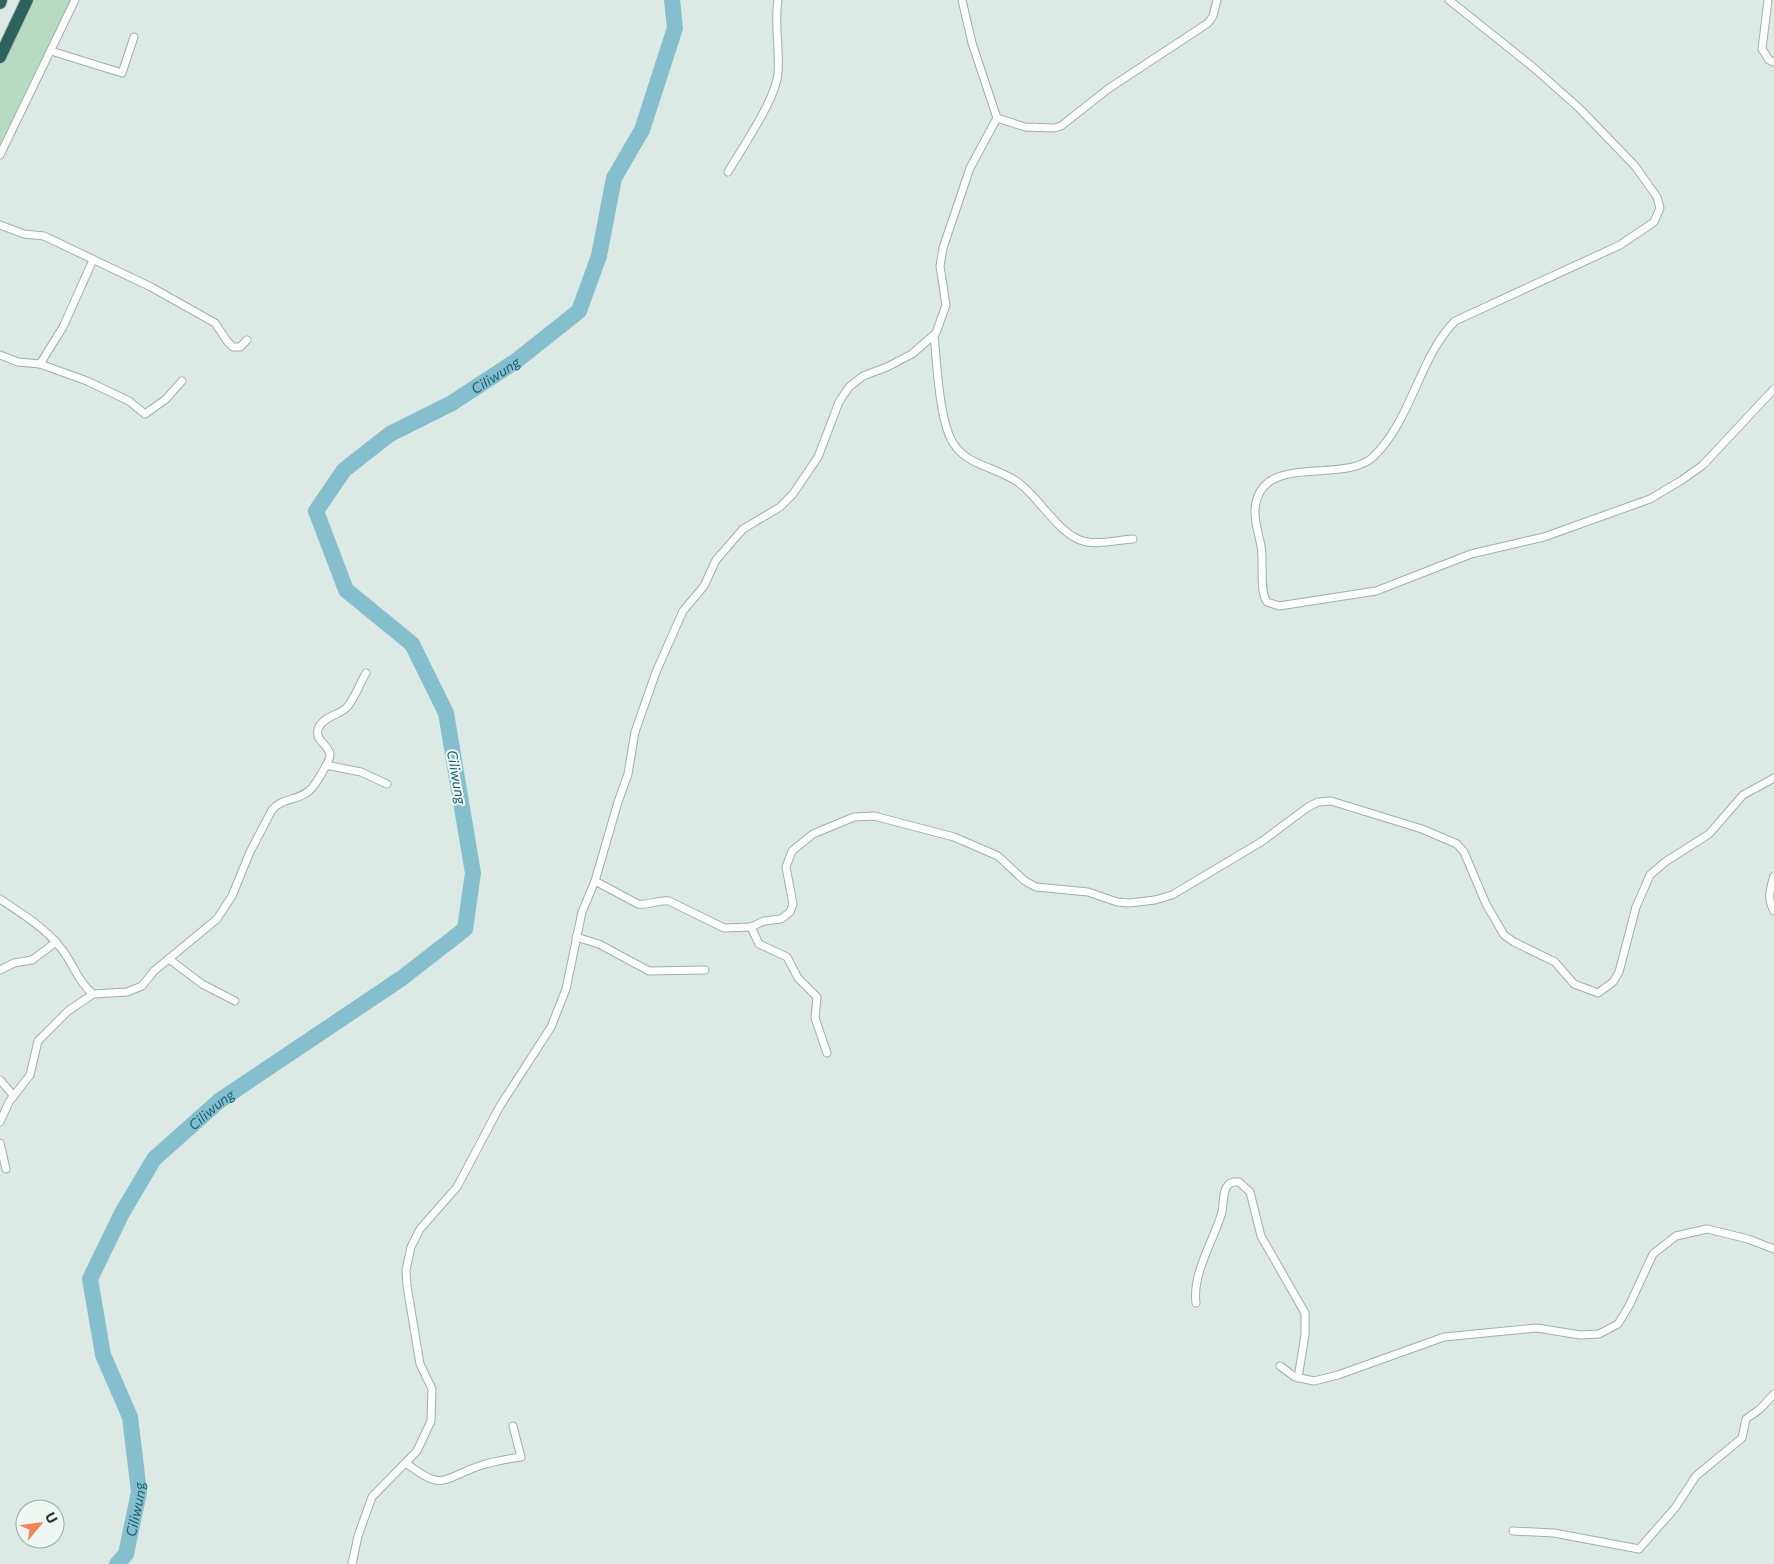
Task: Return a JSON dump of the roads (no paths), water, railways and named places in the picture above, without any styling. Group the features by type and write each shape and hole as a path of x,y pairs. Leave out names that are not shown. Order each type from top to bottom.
{"highway":[{"path":"0,57 27,0"}],"street":[{"path":"0,154 75,0"},
{"path":"728,172 776,86 778,69 776,27 778,0"},
{"path":"352,1564 369,1502 377,1491 406,1463 426,1435 431,1421 431,1384 420,1364 409,1300 406,1270 411,1247 424,1225 457,1187 493,1119 554,1022 566,988 586,899 595,881 628,774 635,732 645,701 686,605 704,586 716,560 743,529 780,507 793,494 818,457 840,402 849,387 863,376 906,358 934,336 946,308 940,266 944,243 970,168 997,118 972,43 962,0"},
{"path":"997,118 1025,127 1054,128 1065,124 1108,88 1208,23 1213,16 1217,0"},
{"path":"1449,0 1534,68 1611,139 1650,185 1657,197 1659,212 1654,222 1620,245 1455,321 1439,340 1386,441 1363,464 1336,470 1310,470 1290,474 1266,486 1257,500 1255,514 1263,558 1263,594 1267,602 1279,606 1366,594 1471,554 1544,537 1640,503 1669,489 1704,464 1774,389"},
{"path":"1768,0 1762,49 1769,60 1774,62"},
{"path":"51,51 122,73 134,37"},
{"path":"0,225 24,234 44,236 140,281 211,320 218,326 233,347 240,347 247,340"},
{"path":"40,364 62,327 93,260"},
{"path":"934,336 946,423 950,437 957,449 972,461 1016,481 1039,500 1060,526 1076,538 1090,542 1133,539"},
{"path":"0,354 18,362 40,364 118,395 145,414 166,399 182,381"},
{"path":"0,1122 13,1095 30,1075 36,1045 40,1038 68,1011 93,994 138,989 169,959 209,928 226,909 250,852 275,807 305,794 317,780 326,765 330,753 319,739 318,728 322,723 346,709 366,673"},
{"path":"326,765 361,772 387,784"},
{"path":"595,881 638,904 645,905 661,900 669,901 724,928 751,927 764,921 781,919 790,912 793,900 786,867 792,851 813,834 854,817 874,816 954,837 998,856 1025,881 1036,887 1088,892 1117,902 1129,903 1168,896 1250,849 1308,806 1318,802 1336,801 1428,831 1456,844 1464,852 1486,904 1504,935 1514,942 1555,962 1574,984 1598,993 1613,982 1619,972 1636,907 1650,876 1665,862 1709,834 1743,795 1774,778"},
{"path":"1774,876 1769,894 1774,911"},
{"path":"0,899 41,927 56,942 66,954 80,980 93,994"},
{"path":"751,927 759,944 786,957 798,978 817,997 815,1018 828,1053"},
{"path":"576,937 599,944 649,971 706,970"},
{"path":"0,970 14,963 32,960 56,942"},
{"path":"169,959 202,984 235,1001"},
{"path":"0,1080 13,1095"},
{"path":"0,1143 6,1169"},
{"path":"1196,1302 1195,1295 1199,1278 1222,1210 1224,1194 1232,1182 1239,1182 1250,1192 1261,1236 1305,1313 1305,1336 1298,1378"},
{"path":"1280,1366 1298,1378 1314,1381 1328,1378 1444,1337 1537,1328 1586,1335 1607,1331 1615,1327 1622,1318 1653,1254 1667,1241 1680,1234 1700,1230 1717,1231 1748,1239 1774,1249"},
{"path":"1513,1531 1554,1533 1639,1549 1644,1546 1675,1508 1696,1476 1742,1438 1746,1419 1760,1409 1774,1394"},
{"path":"406,1463 423,1477 440,1480 452,1479 478,1466 521,1457 513,1426"}],"waterway":[{"name":"Ciliwung","path":"117,1564 126,1554 139,1492 130,1417 103,1355 90,1279 122,1213 154,1159 219,1101 402,978 465,929 473,873 446,713 412,644 346,590 316,511 344,470 390,434 452,403 516,361 579,311 599,256 614,178 642,130 675,28 672,0"}]}
